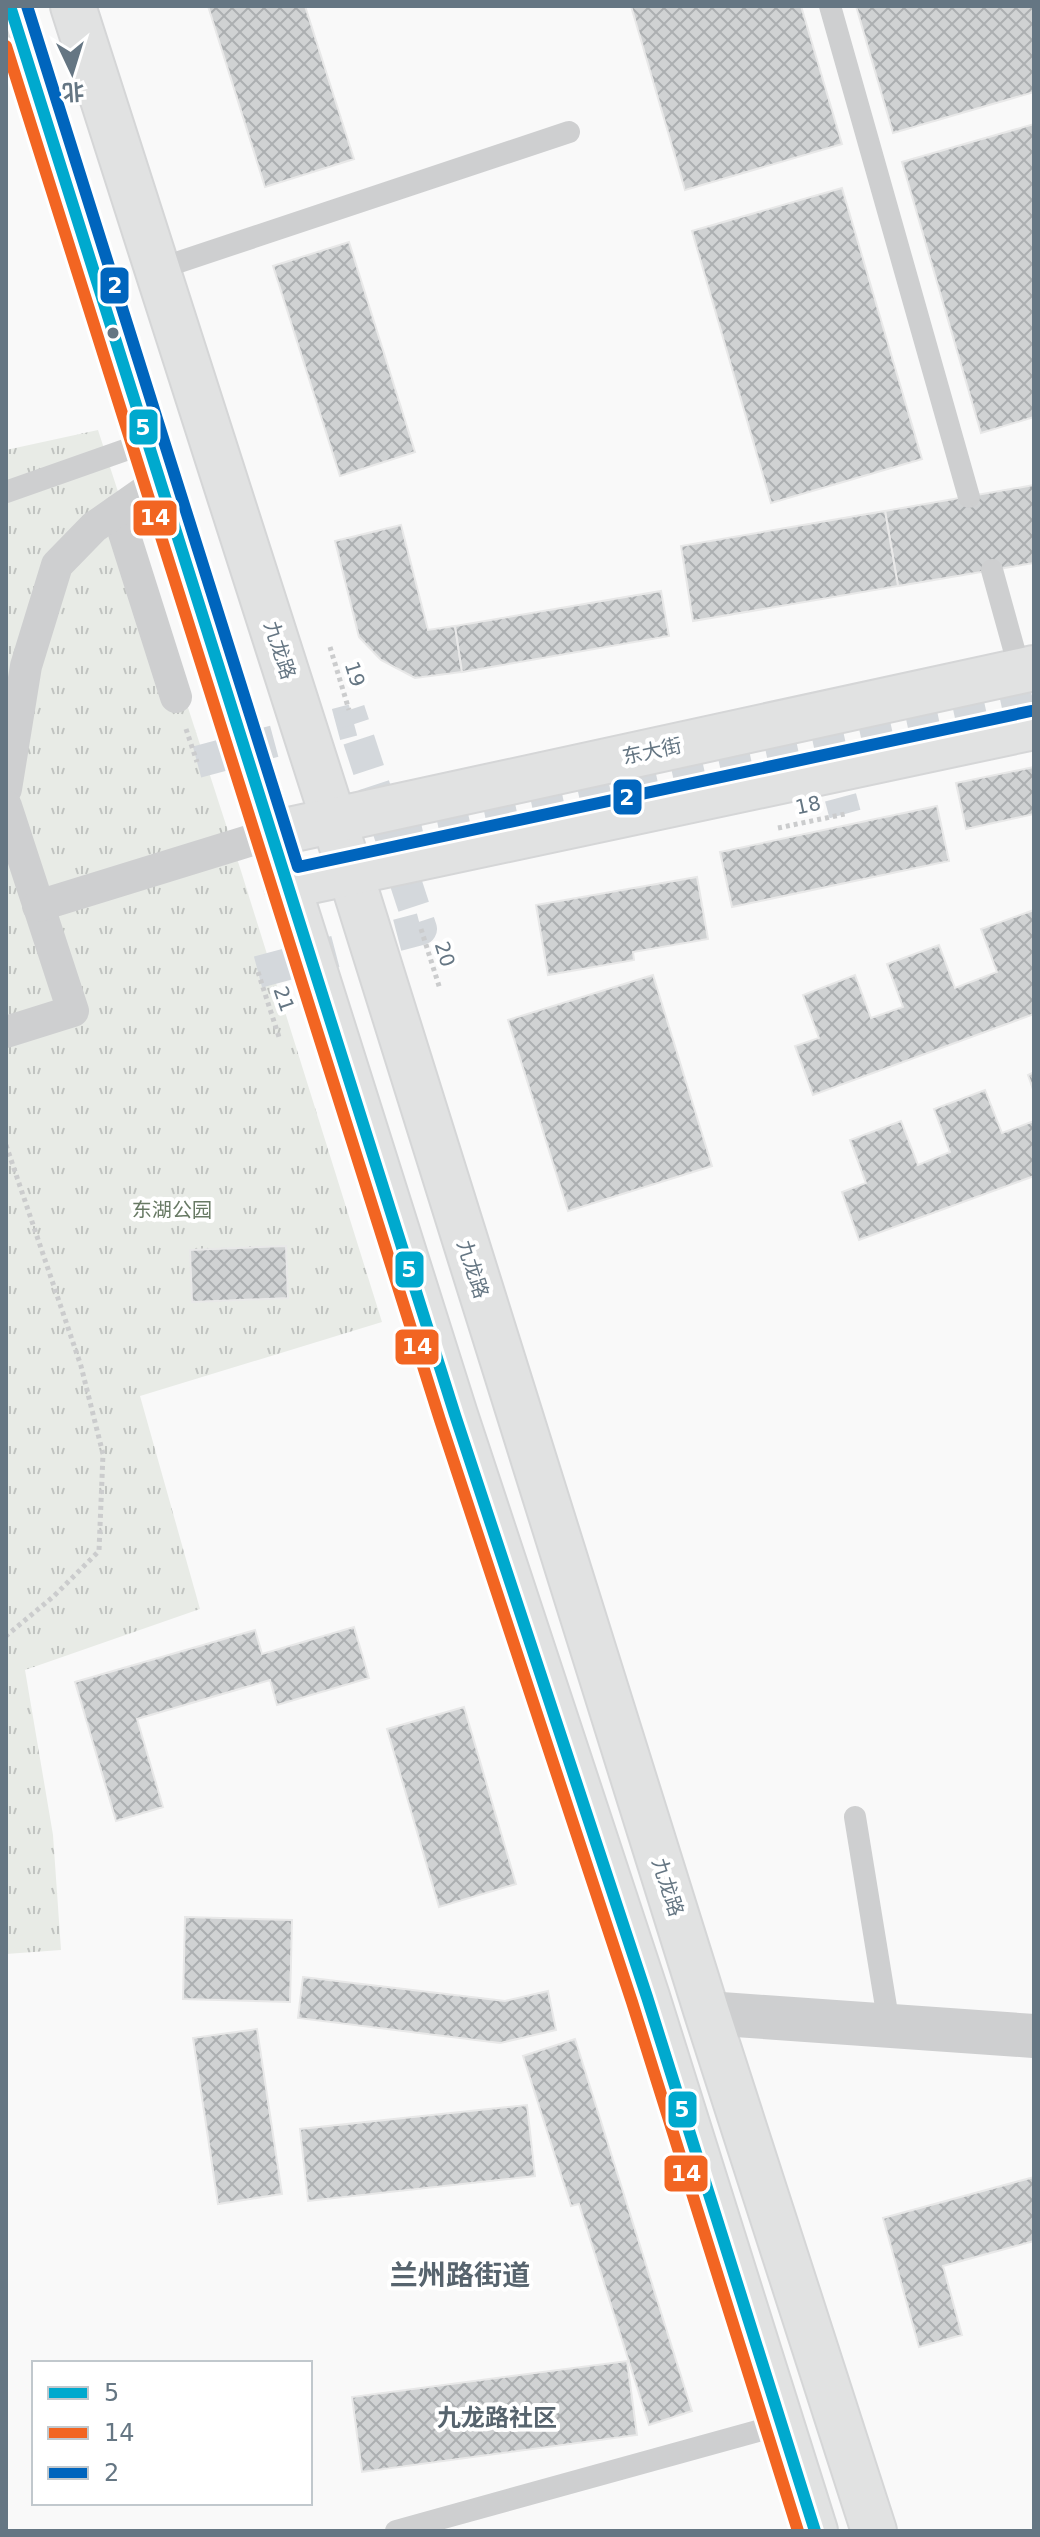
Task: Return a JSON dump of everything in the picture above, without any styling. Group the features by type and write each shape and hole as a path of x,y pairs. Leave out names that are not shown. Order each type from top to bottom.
{"main road":[{"path":"10,6 455,1415 647,1997 815,2531"},
{"name":"九龙路","path":"73,6 334,821 707,2013 874,2531"},
{"name":"东大街","path":"271,834 1027,669"},
{"path":"287,886 1034,727"}],"street":[{"path":"6,789 26,666 57,565 94,527 117,511 154,462"},
{"path":"117,511 176,697"},
{"path":"6,806 73,1011 6,1032"},
{"path":"38,906 271,834"},
{"path":"707,2013 1034,2036"}],"lane":[{"path":"830,6 969,497"},
{"path":"158,269 569,132"},
{"path":"6,492 154,462"},
{"path":"992,570 1027,669"},
{"path":"855,1817 889,2025"},
{"path":"396,2531 783,2424"}],"path":[{"name":"19","path":"330,647 349,710"},
{"name":"18","path":"778,828 845,814"},
{"name":"20","path":"421,929 440,989"},
{"name":"21","path":"258,972 279,1037"},
{"path":"6,1145 81,1366 103,1454 99,1551 54,1596 6,1636"}],"green space":[{"name":"东湖公园","path":"98,430 241,871 382,1322 140,1396 200,1609 25,1670 53,1835 61,1950 6,1954 6,450"}],"building":[{"path":"208,6 305,6 354,159 265,187"},
{"path":"631,6 801,6 842,144 685,190"},
{"path":"856,6 1034,6 1034,92 893,133"},
{"path":"1034,124 1034,417 981,433 902,162"},
{"path":"842,188 922,459 771,503 692,231"},
{"path":"349,242 415,452 340,476 273,266"},
{"path":"1034,485 1034,563 898,586 885,511"},
{"path":"885,511 898,586 693,621 681,546"},
{"path":"401,525 428,630 455,626 462,672 415,678 381,660 359,637 335,541"},
{"path":"661,591 669,636 462,672 455,626"},
{"path":"1034,767 1034,814 966,829 956,783"},
{"path":"937,806 949,861 732,907 720,852"},
{"path":"697,877 708,939 633,952 634,960 548,975 536,905"},
{"path":"1034,910 1034,1014 813,1095 795,1046 819,1038 803,995 855,975 871,1018 903,1007 887,964 939,945 955,988 997,972 981,929"},
{"path":"653,975 712,1166 568,1211 508,1020"},
{"path":"1034,1072 1034,1092 1028,1075"},
{"path":"985,1090 1002,1133 1034,1121 1034,1176 859,1240 842,1192 866,1183 850,1140 901,1121 918,1165 950,1152 934,1109"},
{"path":"286,1246 288,1298 192,1302 190,1250"},
{"path":"354,1627 369,1678 277,1705 270,1680 137,1719 163,1807 116,1821 75,1682 255,1630 262,1654"},
{"path":"464,1707 516,1884 439,1907 387,1729"},
{"path":"185,1917 292,1920 290,2002 183,1999"},
{"path":"303,1977 505,2001 548,1991 556,2030 500,2043 298,2018"},
{"path":"257,2029 282,2194 218,2204 193,2038"},
{"path":"575,2039 692,2411 649,2425 579,2204 571,2206 523,2056"},
{"path":"527,2105 535,2176 308,2201 300,2129"},
{"path":"1034,2177 1034,2241 943,2266 962,2335 919,2347 883,2218"},
{"path":"627,2361 637,2435 362,2472 352,2397"}],"tunnel":[{"path":"392,840 1034,701"},
{"path":"258,972 421,929 349,710"},
{"path":"197,762 353,720"},
{"path":"828,751 845,814"}],"transit line":[{"name":"5","path":"10,6 455,1415 647,1997 815,2531"},
{"name":"2","path":"27,6 298,867 1031,711"},
{"name":"14","path":"6,46 440,1420 632,2002 798,2531"}],"district":[{"name":"兰州路街道","path":"460,2275"},
{"name":"九龙路社区","path":"497,2418"}]}
